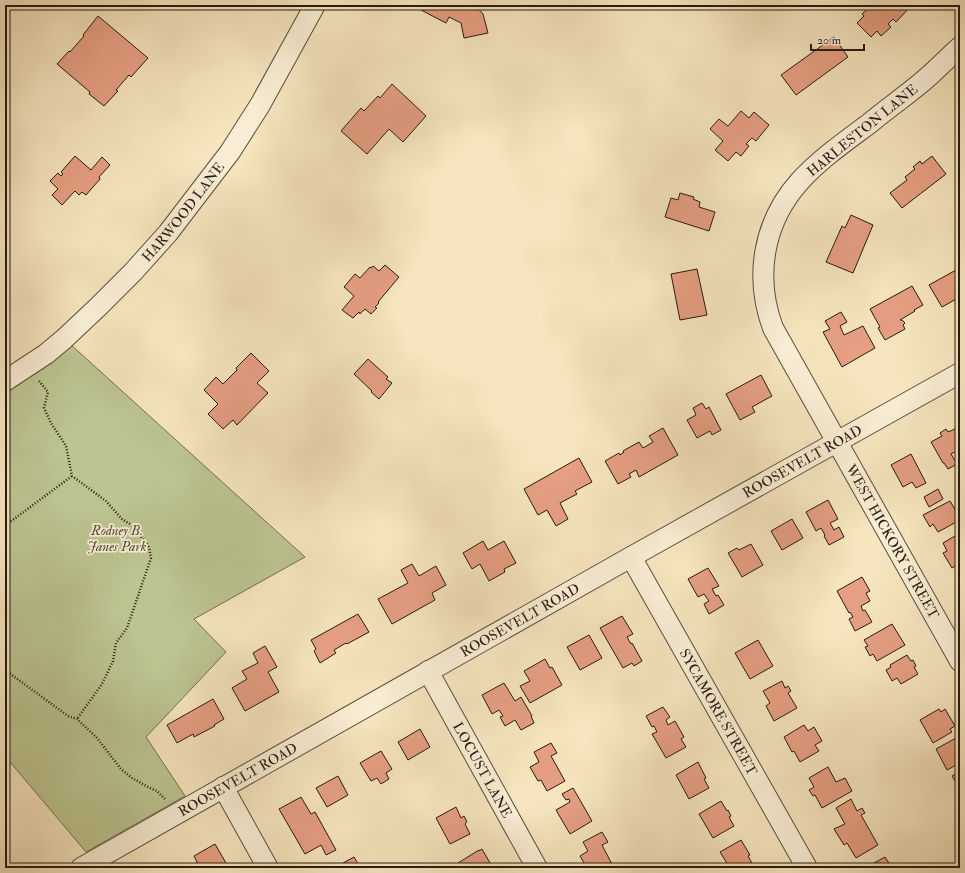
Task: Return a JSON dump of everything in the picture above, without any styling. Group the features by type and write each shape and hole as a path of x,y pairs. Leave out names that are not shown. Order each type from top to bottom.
{"street":[{"name":"HARWOOD LANE","path":"5,381 46,354 98,307 133,272 168,233 230,152 260,105 315,5"},
{"name":"HARLESTON LANE","path":"837,442 773,328 769,316 763,287 763,272 764,256 773,222 786,199 799,182 811,170 928,77 960,47"},
{"name":"ROOSEVELT ROAD","path":"81,868 428,671 960,373"},
{"name":"WEST HICKORY STREET","path":"837,442 960,661"},
{"name":"SYCAMORE STREET","path":"631,557 807,868"},
{"name":"LOCUST LANE","path":"428,671 538,868"},
{"path":"223,788 268,868"}],"path":[{"path":"27,367 48,392 44,408 51,423 66,446 72,476 106,501 122,519 134,526 149,547 151,558 127,628 116,643 113,661 108,673 77,719"},
{"path":"5,523 10,522 72,476"},
{"path":"5,670 68,716 77,719 97,738 121,769 148,787 157,791 176,814"}],"green space":[{"name":"Rodney B. Janes Park","path":"69,343 305,557 194,619 226,652 146,737 185,796 86,852 5,756 5,393 38,370"}],"building":[{"path":"423,5 475,5 483,14 488,33 464,38 461,23 449,17 446,23 421,10"},
{"path":"872,5 908,5 910,7 896,22 893,19 888,24 891,27 881,36 877,31 871,37 857,23 864,16 862,14"},
{"path":"98,16 148,58 131,77 129,75 116,90 118,91 104,106 57,64 84,36 83,35"},
{"path":"834,37 848,57 796,95 781,75"},
{"path":"392,84 426,116 403,142 389,129 367,154 341,131 361,108 364,111 378,96 380,98"},
{"path":"741,111 749,118 754,112 769,125 756,141 752,138 746,144 749,146 741,156 736,152 728,161 715,150 723,141 710,129 719,119 728,126"},
{"path":"75,156 91,170 102,157 110,165 86,195 82,192 79,195 75,191 62,205 52,195 58,189 50,181 58,173 61,176 63,174 61,172"},
{"path":"932,156 946,174 902,208 890,193 907,180 905,177 915,169 913,167 920,161 922,164"},
{"path":"680,193 694,197 693,199 700,202 699,207 715,212 709,231 665,217 671,198 678,200"},
{"path":"851,215 873,225 853,273 826,262 842,226 845,228"},
{"path":"385,265 399,277 378,302 379,303 375,307 377,308 371,314 365,309 353,318 342,310 354,296 344,287 355,274 360,278 370,267 371,268 373,266 379,271"},
{"path":"960,265 960,294 957,296 958,298 942,307 929,285 956,270 955,268"},
{"path":"697,269 707,315 680,320 671,274"},
{"path":"912,286 923,305 900,320 905,323 903,325 905,329 885,340 870,309"},
{"path":"841,312 847,322 840,326 844,335 863,326 875,348 842,367 823,332 830,329 825,321"},
{"path":"251,353 269,371 257,383 268,393 237,425 233,420 223,429 208,414 218,404 204,390 216,377 223,384"},
{"path":"368,359 388,377 386,379 392,383 379,399 354,374"},
{"path":"761,375 772,396 752,407 755,412 740,420 726,394"},
{"path":"702,403 706,409 709,407 721,430 712,435 710,431 697,438 687,420 696,415 693,408"},
{"path":"663,428 678,455 639,477 636,470 629,474 631,477 618,484 605,461 619,453 620,455 624,452 623,451 639,442 643,448 653,442 649,436"},
{"path":"946,429 948,432 955,429 960,438 960,449 951,454 957,464 948,469 931,442 942,436 940,433"},
{"path":"911,454 926,483 916,488 912,482 903,487 891,465"},
{"path":"579,458 592,482 575,491 577,494 560,503 568,519 556,526 547,510 538,515 524,489"},
{"path":"938,489 943,499 929,507 924,497"},
{"path":"828,500 838,519 830,523 834,530 839,527 844,537 829,545 821,528 816,531 806,512"},
{"path":"950,501 960,520 938,532 933,524 930,527 923,515"},
{"path":"792,519 803,538 782,550 771,531"},
{"path":"960,533 960,563 952,568 943,553 947,551 943,543"},
{"path":"483,541 488,550 504,541 516,563 504,569 505,572 489,581 480,564 472,569 463,553"},
{"path":"751,544 763,565 742,577 728,553 737,548 739,550"},
{"path":"412,564 419,576 436,566 446,585 432,593 435,600 392,624 378,599 408,583 401,570"},
{"path":"708,568 719,586 712,589 724,605 709,614 704,604 709,601 704,594 698,597 688,579"},
{"path":"862,577 870,591 866,593 870,601 861,606 872,622 855,631 849,619 853,617 850,612 849,613 837,591"},
{"path":"358,614 369,632 334,650 336,653 320,663 314,651 316,649 311,640"},
{"path":"622,616 633,634 627,637 642,661 634,666 632,663 623,668 600,628"},
{"path":"892,624 905,645 877,661 873,654 870,656 865,647 868,646 864,640"},
{"path":"589,635 602,658 580,670 567,647"},
{"path":"758,640 773,666 750,679 735,653"},
{"path":"265,646 277,667 268,672 279,692 245,711 232,688 247,679 242,671 258,663 253,653"},
{"path":"907,655 911,661 913,660 916,666 914,667 918,674 901,684 897,678 892,681 886,670 891,667 890,665"},
{"path":"545,659 550,668 552,667 562,685 530,703 520,686 530,681 524,671"},
{"path":"782,681 785,688 788,686 791,691 788,693 797,708 774,721 766,706 770,703 763,691"},
{"path":"504,683 515,701 521,697 532,716 534,723 521,730 515,720 505,726 500,717 503,716 499,710 492,714 482,695"},
{"path":"213,699 224,719 214,725 215,726 194,737 193,734 177,743 167,725"},
{"path":"663,707 670,717 666,720 668,725 675,721 684,737 681,739 686,747 666,758 652,734 657,732 654,726 652,727 646,716"},
{"path":"939,709 941,712 945,709 955,726 950,729 952,732 933,743 920,720"},
{"path":"804,725 808,731 814,727 822,741 815,745 819,751 800,762 794,751 792,752 784,737"},
{"path":"420,729 430,747 408,760 398,742"},
{"path":"956,738 957,740 960,738 960,763 947,770 936,749"},
{"path":"551,743 557,753 551,756 565,781 547,791 541,780 538,781 530,767 539,762 534,752"},
{"path":"381,751 392,769 386,773 389,779 381,784 377,778 371,781 360,763"},
{"path":"698,762 709,788 689,799 676,775"},
{"path":"828,767 836,782 845,778 852,791 822,808 815,795 813,796 809,790 814,787 809,778"},
{"path":"960,771 960,789 952,776"},
{"path":"338,776 348,795 327,807 316,788"},
{"path":"573,788 592,821 570,834 556,810 570,802 569,799 566,800 562,794"},
{"path":"301,797 311,814 315,812 336,850 326,855 321,845 305,854 279,809"},
{"path":"851,799 857,811 862,808 865,813 861,815 878,845 856,858 847,843 844,845 834,829 845,824 836,808"},
{"path":"721,801 727,811 728,810 731,816 729,817 734,826 713,838 699,814"},
{"path":"456,807 461,818 464,816 467,822 465,824 470,834 450,844 436,818"},
{"path":"602,832 608,842 602,845 614,868 587,868 580,856 588,851 583,842"},
{"path":"741,840 750,855 748,856 754,867 730,868 720,852"},
{"path":"215,844 226,863 217,868 200,868 194,856"},
{"path":"482,849 493,868 461,868 458,863"},
{"path":"354,857 360,867 334,868"},
{"path":"885,857 892,868 865,868"}]}
